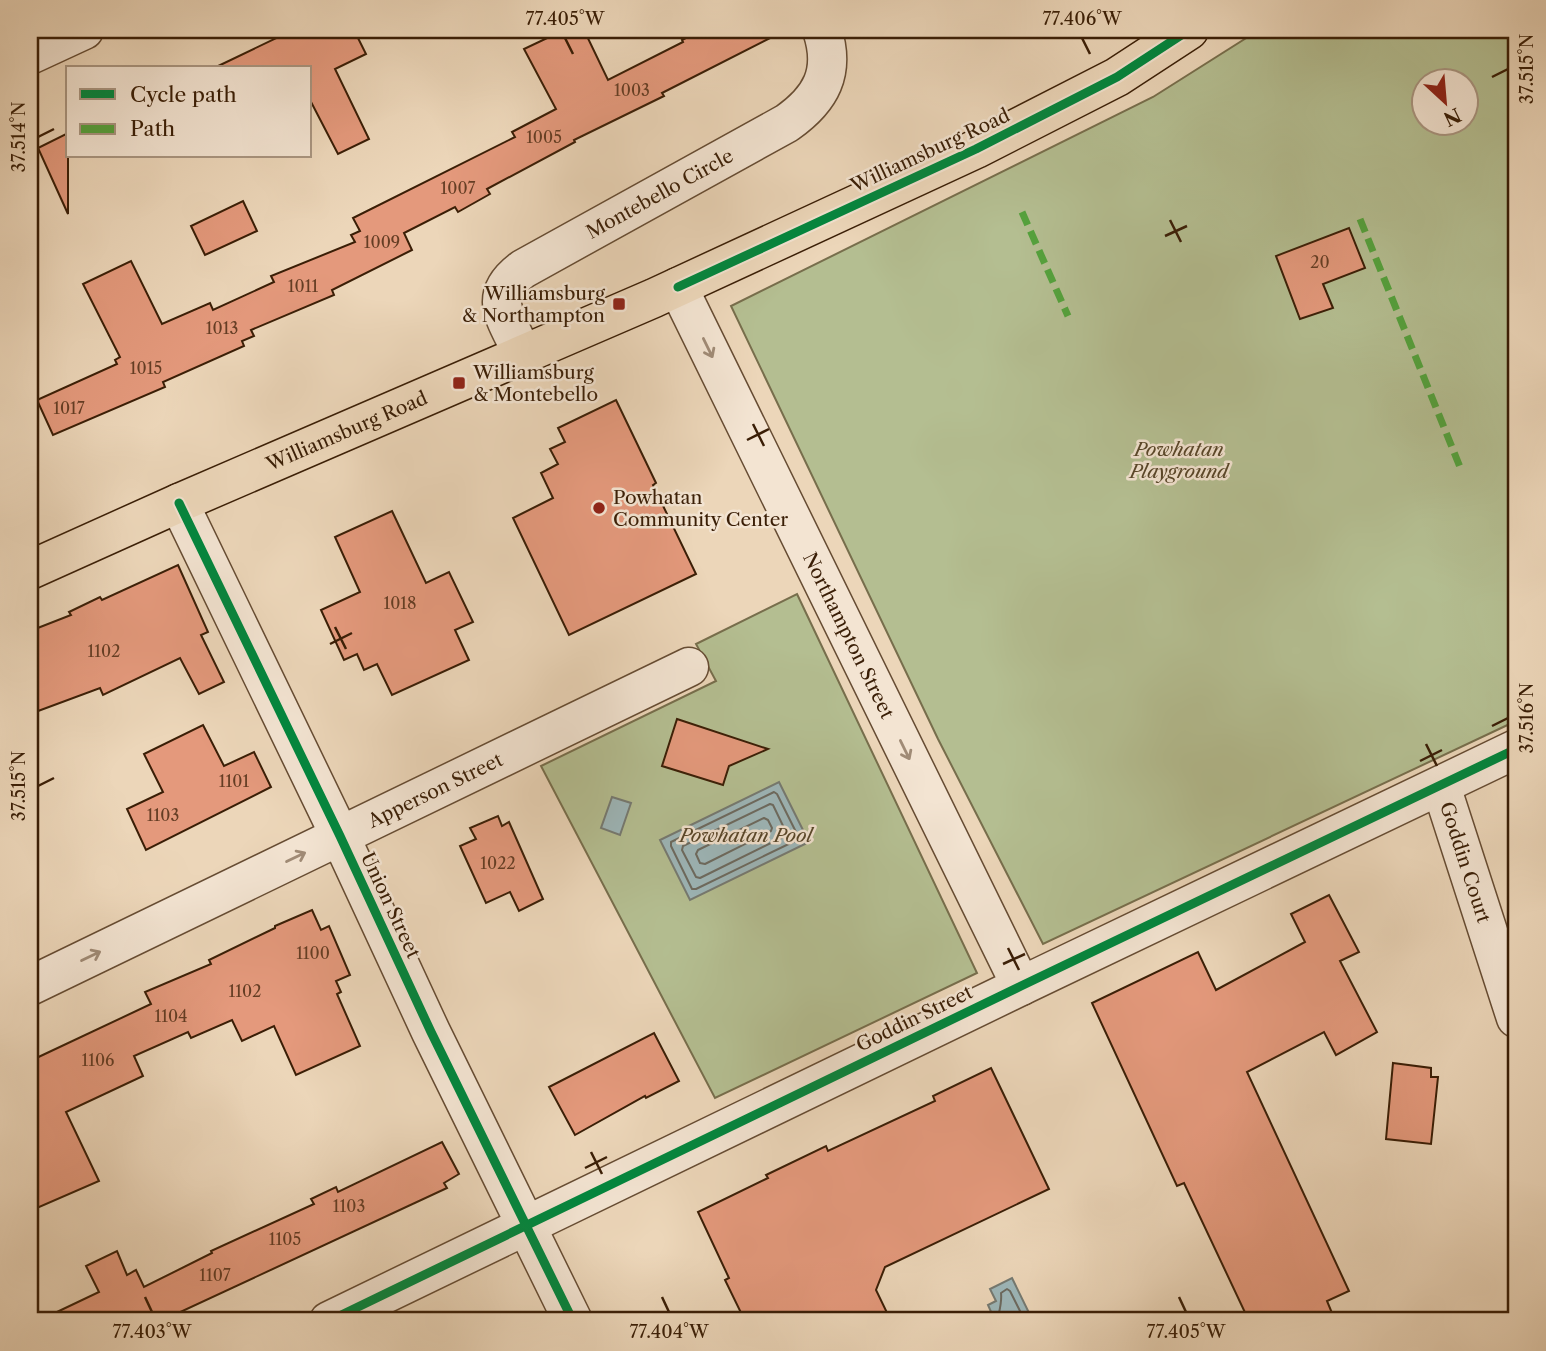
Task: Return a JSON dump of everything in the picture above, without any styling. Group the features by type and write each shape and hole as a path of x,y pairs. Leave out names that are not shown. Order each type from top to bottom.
{"main road":[{"name":"Williamsburg Road","path":"30,570 678,287 976,149 1117,77 1189,30"}],"street":[{"path":"30,55 84,30"},
{"name":"Montebello Circle","path":"523,355 501,299 503,287 511,278 640,202 787,123 805,110 818,95 825,79 827,58 822,30"},
{"name":"Northampton Street","path":"678,287 1021,986"},
{"name":"Union Street","path":"179,503 340,835 431,1032 573,1321"},
{"name":"Apperson Street","path":"30,986 689,667"},
{"name":"Goddin Street","path":"329,1321 1516,749"},
{"name":"Goddin Court","path":"1441,786 1516,1018"}],"green space":[{"name":"Powhatan Playground","path":"1259,30 1516,30 1516,721 1043,944 938,739 731,306 1153,97"},
{"name":"Powhatan Pool","path":"797,594 977,973 715,1098 541,766 716,681 696,644"}],"water":[{"path":"779,782 809,842 690,900 660,840"},
{"path":"612,797 631,803 620,835 601,828"},
{"path":"1012,1278 1033,1321 978,1321 992,1314 988,1305 996,1301 990,1289"}],"building":[{"path":"293,30 354,30 366,54 335,69 369,139 338,154 312,104 312,66 218,66"},
{"path":"564,30 584,30 608,80 701,30 786,30 662,93 664,96 574,140 575,142 487,189 490,194 458,212 455,207 404,233 412,250 332,290 334,295 251,330 254,336 242,341 244,346 163,382 165,387 53,435 37,400 117,364 115,360 120,357 83,284 131,261 162,324 210,303 213,310 274,282 271,276 355,242 351,235 360,231 353,218 515,137 512,132 556,109 524,49"},
{"path":"66,134 68,214 38,148"},
{"path":"243,201 257,231 205,255 191,226"},
{"path":"1349,228 1365,268 1323,284 1333,308 1300,319 1276,256"},
{"name":"Powhatan Community Center","path":"616,400 696,574 569,635 513,518 553,498 541,473 558,464 550,449 565,442 558,428"},
{"path":"392,511 426,583 449,572 473,622 455,630 469,660 392,695 377,664 364,670 357,654 344,660 321,610 360,592 335,537"},
{"path":"178,565 208,632 201,635 224,682 199,694 180,658 103,695 100,688 30,714 30,631 71,615 69,612 100,597 102,600"},
{"path":"677,719 768,749 729,766 723,785 662,766"},
{"path":"203,725 224,766 254,752 271,787 146,850 127,809 163,792 144,754"},
{"path":"498,816 502,826 509,822 543,899 519,911 510,892 486,903 460,846 476,839 470,828"},
{"path":"1329,895 1359,952 1340,961 1377,1032 1336,1055 1324,1032 1247,1072 1349,1291 1327,1301 1332,1313 1315,1321 1249,1321 1184,1183 1177,1186 1092,1003 1198,952 1216,990 1305,942 1291,914"},
{"path":"312,910 321,930 329,926 350,975 336,981 341,992 337,994 360,1046 296,1075 274,1026 242,1041 232,1020 191,1038 188,1032 134,1056 143,1076 66,1112 99,1181 30,1211 30,1061 151,1004 145,992 211,964 209,960"},
{"path":"654,1033 679,1081 646,1098 645,1096 575,1135 549,1087"},
{"path":"1393,1063 1431,1068 1431,1077 1438,1077 1431,1144 1386,1139"},
{"path":"991,1068 1049,1189 885,1267 876,1290 891,1321 745,1321 725,1280 729,1278 698,1212 826,1146 828,1151 935,1101 933,1096"},
{"path":"442,1142 459,1174 444,1183 447,1188 161,1321 38,1321 99,1292 86,1266 117,1251 127,1275 136,1270 144,1287 212,1253 211,1251 314,1204 311,1199 336,1187 338,1192"}],"marked path":[{"path":"1022,212 1068,316"},
{"path":"1360,219 1462,472"}],"cycle path":[{"path":"678,287 976,149 1117,77 1189,30"},
{"path":"179,503 340,836 431,1032 573,1321"},
{"path":"329,1321 1516,749"}],"place":[{"name":"Williamsburg & Northampton","path":"619,304"},
{"name":"Williamsburg & Montebello","path":"459,383"},
{"name":"Powhatan Community Center","path":"599,508"}]}
